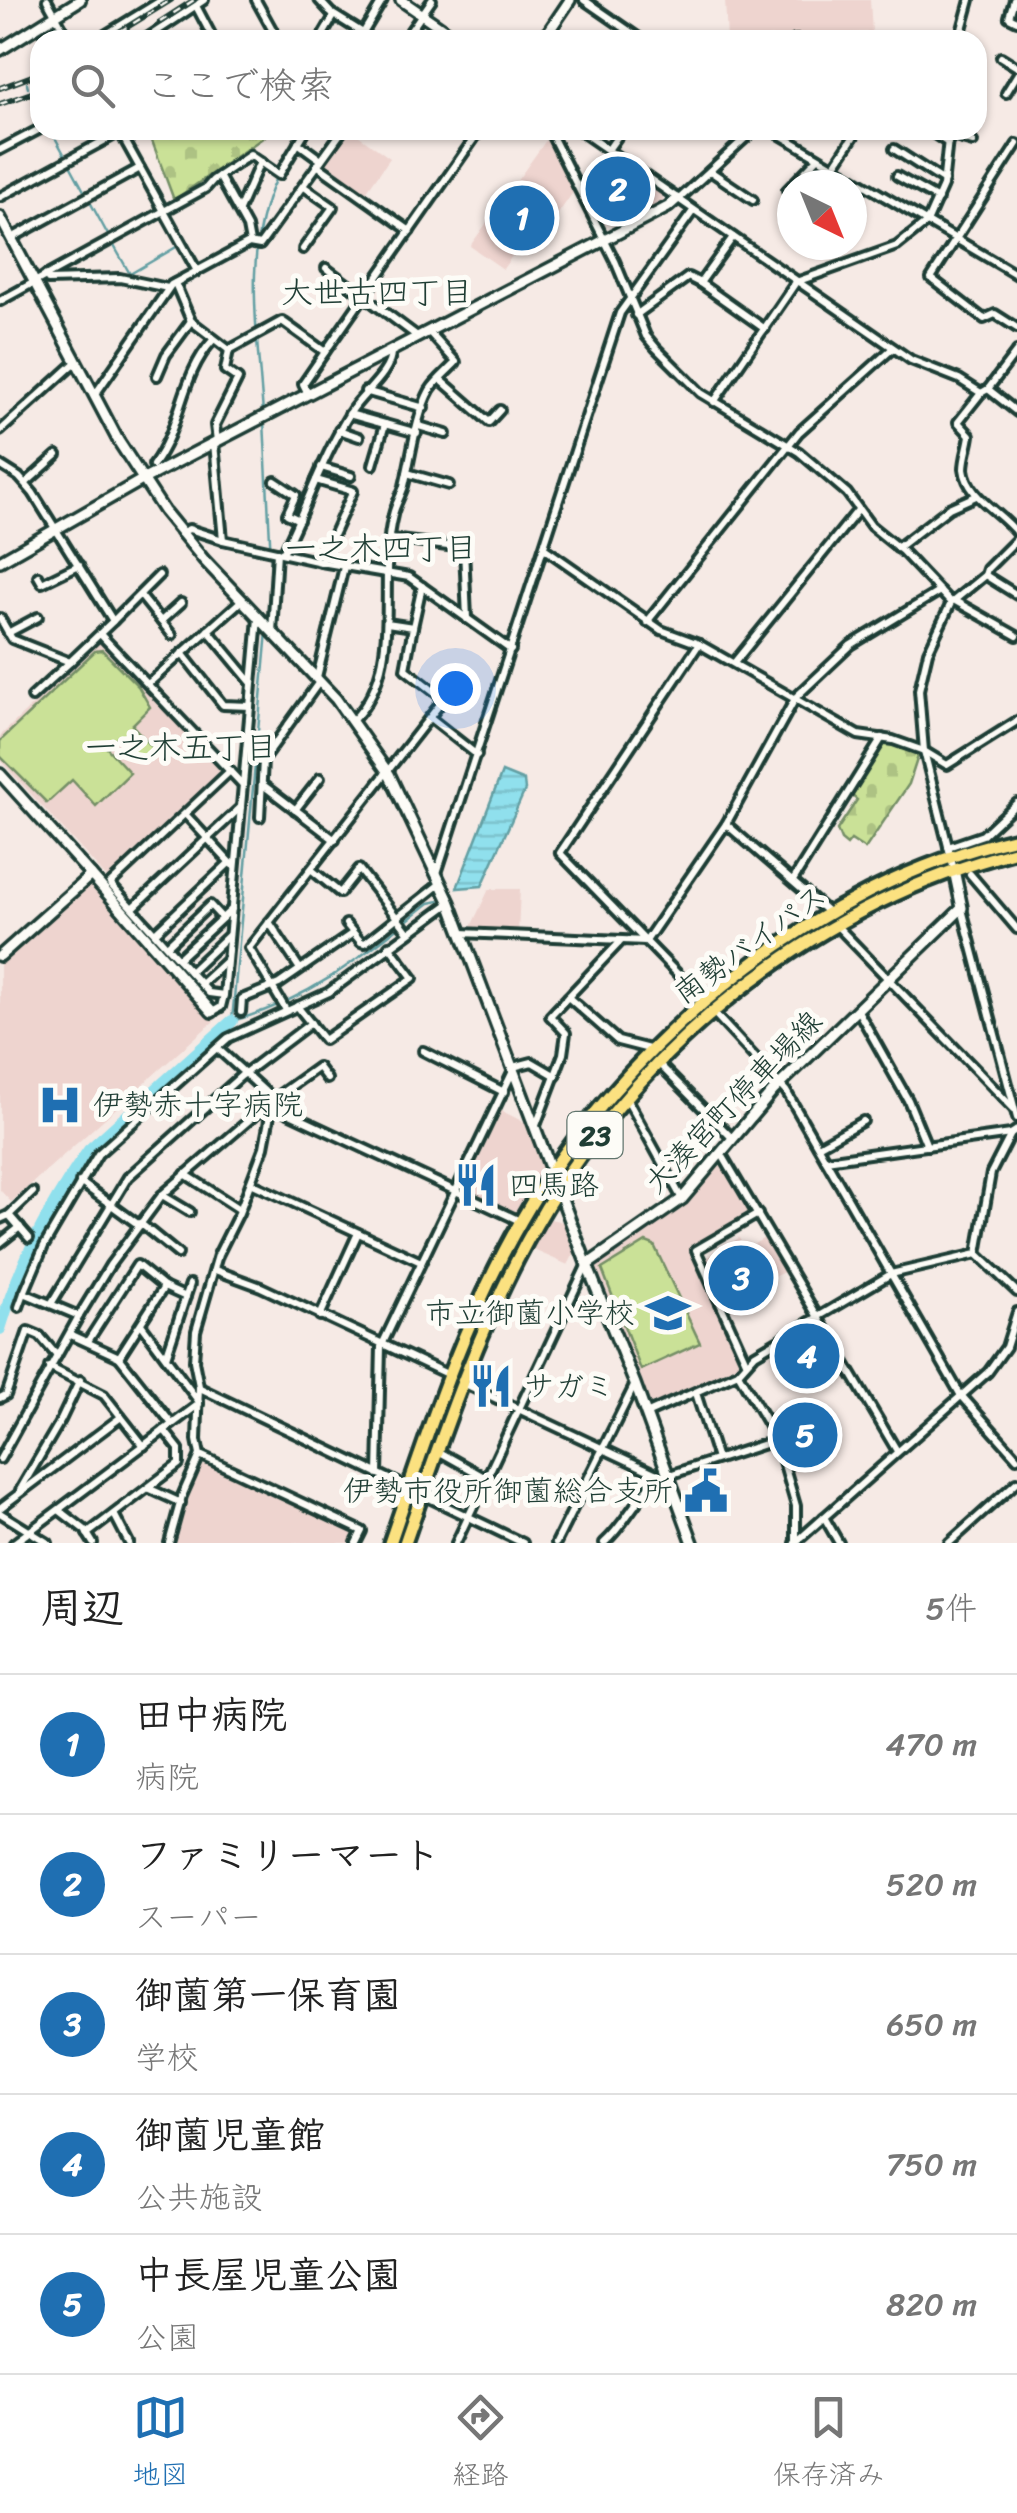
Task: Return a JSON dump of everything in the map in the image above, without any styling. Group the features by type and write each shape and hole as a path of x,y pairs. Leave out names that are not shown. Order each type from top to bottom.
{"highway":[{"name":"南勢バイパス","path":"390,1543 450,1376 492,1276 551,1172 614,1090 656,1057 708,1006 833,920 950,858 1014,838"},
{"name":"南勢バイパス","path":"950,858 1017,851"},
{"name":"南勢バイパス","path":"404,1543 501,1291 590,1141 656,1057"}],"street":[{"path":"47,0 63,30"},
{"path":"32,30 80,0"},
{"path":"113,30 162,0"},
{"path":"159,30 204,0"},
{"path":"256,0 272,30"},
{"path":"319,0 353,30"},
{"path":"365,30 383,0"},
{"path":"401,0 446,30"},
{"path":"411,30 432,0"},
{"path":"550,30 570,0"},
{"path":"584,0 628,30"},
{"path":"962,30 970,0"},
{"path":"1014,0 1009,17 1017,21"},
{"path":"196,6 209,30"},
{"path":"326,30 334,16"},
{"path":"0,50 30,31"},
{"path":"1000,57 1017,67"},
{"path":"1006,93 1017,75"},
{"path":"0,150 30,134"},
{"path":"0,197 104,140"},
{"path":"125,140 196,271"},
{"path":"0,300 206,188 250,155 279,176 300,140"},
{"path":"94,396 172,285 254,244 336,140"},
{"path":"308,394 303,384 473,140"},
{"path":"554,140 604,239 636,316 662,356 714,402 788,445 847,492 870,526 953,602 1017,636"},
{"path":"594,140 730,240 911,360 984,391 1017,412"},
{"path":"608,150 615,140"},
{"path":"0,561 142,480 678,200 743,140"},
{"path":"788,140 837,170"},
{"path":"834,168 852,140"},
{"path":"714,402 796,282 897,246 927,222 944,181 948,140"},
{"path":"965,140 973,142"},
{"path":"298,143 410,231"},
{"path":"1017,144 931,278 984,319 995,314 1017,328"},
{"path":"894,149 944,181"},
{"path":"806,170 818,158"},
{"path":"238,211 260,162"},
{"path":"12,238 140,168"},
{"path":"710,171 753,200"},
{"path":"218,176 254,244"},
{"path":"897,176 938,199"},
{"path":"303,186 333,207 303,249"},
{"path":"867,187 1017,275"},
{"path":"346,924 365,943 439,878 620,313 693,211"},
{"path":"0,217 142,480 180,533 352,720 387,772 450,903 693,1543"},
{"path":"700,283 730,240"},
{"path":"326,268 417,336"},
{"path":"46,276 48,280 120,278 172,285"},
{"path":"636,316 688,277 764,328"},
{"path":"172,285 190,321 229,350"},
{"path":"157,376 166,355 190,321"},
{"path":"223,540 215,425 238,380 225,370 229,350 282,321 325,352"},
{"path":"352,720 374,689 387,623 393,514 430,390 456,362 428,331"},
{"path":"153,465 166,448 198,356 212,340"},
{"path":"647,622 788,445 893,348"},
{"path":"272,632 275,551 300,520 339,430 365,391 389,365 390,350"},
{"path":"1016,1114 924,751 919,690 928,652 953,602 984,575 1017,536 993,507 976,496 964,468 970,435 958,422 1017,351"},
{"path":"0,430 77,361"},
{"path":"440,379 489,422 500,410"},
{"path":"365,391 424,408"},
{"path":"349,414 446,434"},
{"path":"373,465 385,424"},
{"path":"339,430 358,437"},
{"path":"26,483 57,455"},
{"path":"0,465 26,483 113,621"},
{"path":"321,468 351,476"},
{"path":"407,473 449,484"},
{"path":"316,480 352,491 320,562"},
{"path":"275,481 296,495 287,514 300,520"},
{"path":"897,548 949,508 976,496"},
{"path":"734,663 858,510"},
{"path":"180,533 189,529 320,562 409,577 511,650"},
{"path":"390,538 464,548 466,620"},
{"path":"544,548 647,622 700,644 858,735 924,751 947,765 1017,721"},
{"path":"41,584 80,565"},
{"path":"260,817 263,760 318,680 344,566"},
{"path":"32,697 159,575"},
{"path":"984,575 1017,595"},
{"path":"285,1007 250,948 444,698 405,669 422,586"},
{"path":"646,940 726,824 796,697 851,645 940,591"},
{"path":"140,594 172,635"},
{"path":"148,684 242,600"},
{"path":"161,621 181,603"},
{"path":"8,633 38,617"},
{"path":"0,618 17,642 70,662"},
{"path":"0,774 212,1012 221,1007 260,619"},
{"path":"387,623 414,628"},
{"path":"208,630 252,683"},
{"path":"100,634 244,785"},
{"path":"700,644 560,853 780,1084 960,1394 1017,1458"},
{"path":"182,653 223,705 250,706"},
{"path":"430,718 477,755"},
{"path":"794,879 882,738"},
{"path":"224,995 209,993 110,884 230,771"},
{"path":"295,810 320,778"},
{"path":"262,784 335,840"},
{"path":"950,858 1017,803"},
{"path":"132,908 242,806"},
{"path":"184,814 236,870"},
{"path":"726,824 794,879 1016,1114"},
{"path":"155,933 229,863"},
{"path":"312,870 340,893 359,869 407,931"},
{"path":"970,874 1017,930"},
{"path":"0,956 91,876"},
{"path":"18,1307 98,1154 232,1035 285,1007 297,1006 328,992 450,903"},
{"path":"166,946 210,905 222,918"},
{"name":"大湊宮町停車場線","path":"587,1265 682,1199 780,1084 962,908"},
{"path":"178,959 232,909"},
{"path":"269,922 300,969"},
{"path":"240,1012 242,1000 273,987 325,956 354,933"},
{"path":"461,933 646,940"},
{"path":"190,972 230,934"},
{"path":"200,939 212,951"},
{"path":"535,1128 556,1076 566,1033 550,1016 620,941"},
{"path":"297,1006 324,1040 413,978 388,946"},
{"path":"201,984 228,960"},
{"path":"568,997 618,1041 656,1057 732,1139"},
{"path":"857,1009 914,1113 926,1146"},
{"path":"51,1304 128,1176 246,1074 311,1024"},
{"path":"217,1048 273,1102 520,1221"},
{"path":"424,1051 504,1092"},
{"path":"378,1474 382,1345 513,1069 532,1062 556,1076"},
{"path":"0,1459 79,1316 162,1194 318,1067 327,1079"},
{"path":"626,1098 682,1199"},
{"path":"169,1543 200,1455 196,1331 215,1270 264,1147 273,1102"},
{"path":"818,1146 863,1121"},
{"path":"826,1160 1014,1132"},
{"path":"977,1254 991,1172 1014,1132"},
{"path":"721,1153 897,1451"},
{"path":"185,1174 240,1209"},
{"path":"80,1182 178,1254"},
{"path":"251,1183 421,1262"},
{"path":"0,1219 34,1192"},
{"path":"162,1194 190,1212"},
{"path":"746,1362 696,1250 758,1214"},
{"path":"9,1215 29,1238"},
{"path":"0,1243 20,1226"},
{"path":"320,1316 358,1233"},
{"path":"646,1414 738,1373 746,1362 891,1274 977,1254"},
{"path":"977,1254 1017,1292"},
{"path":"88,1341 137,1264 164,1287 186,1297"},
{"path":"456,1543 587,1265"},
{"path":"215,1270 261,1287 450,1376"},
{"path":"166,1358 190,1284"},
{"path":"118,1358 164,1287"},
{"path":"24,1293 79,1316"},
{"path":"796,1543 998,1360 1017,1312"},
{"path":"141,1324 200,1403"},
{"path":"0,1398 6,1395 28,1332 40,1336 56,1356"},
{"path":"71,1335 118,1358 172,1424"},
{"path":"49,1367 104,1394 144,1446"},
{"path":"738,1373 777,1440 796,1506 796,1543"},
{"path":"17,1495 62,1420 80,1380"},
{"path":"464,1384 666,1476"},
{"path":"556,1543 635,1384"},
{"path":"199,1388 523,1543"},
{"path":"696,1392 718,1459"},
{"path":"14,1543 200,1403"},
{"path":"48,1543 0,1511 122,1417"},
{"path":"87,1534 180,1460 179,1449 164,1430"},
{"path":"604,1543 624,1523 639,1497 666,1476 777,1440"},
{"path":"438,1451 486,1478"},
{"path":"200,1455 362,1532 356,1543"},
{"path":"950,1543 1017,1482"},
{"path":"148,1488 181,1503"},
{"path":"58,1510 93,1543"},
{"path":"114,1514 129,1543"},
{"path":"824,1517 839,1543"}],"shaded area":[{"path":"725,0 870,0 872,30 727,30"},
{"path":"338,140 365,140 390,158 364,195 320,165"},
{"path":"548,140 574,191 530,254 519,246 503,269 470,246"},
{"path":"625,164 663,192 663,201 628,218 603,192"},
{"path":"98,642 106,643 226,770 109,880 0,760 0,736"},
{"name":"伊勢赤十字病院","path":"91,883 215,1020 11,1202 0,1190 0,964"},
{"path":"489,889 520,889 518,935 468,933"},
{"path":"498,1109 526,1123 543,1165 541,1175 514,1216 459,1191"},
{"name":"市立御薗小学校","path":"719,1167 726,1167 752,1212 692,1248 743,1359 736,1366 649,1407 596,1266 685,1203"},
{"path":"546,1218 563,1222 576,1250 568,1265 529,1248"},
{"path":"768,1236 788,1270 765,1281 768,1288 727,1311 704,1259 739,1238 745,1249"},
{"path":"208,1463 353,1528 352,1543 174,1543 184,1501"}],"green space":[{"path":"152,140 260,140 174,200"},
{"path":"102,650 138,686 150,707 132,725 155,750 142,762 118,737 107,748 130,773 96,806 72,780 47,803 0,756 0,741 95,651"},
{"path":"881,742 919,753 909,784 865,849 851,840 847,845 837,830 857,800 850,794"},
{"path":"646,1242 654,1245 700,1343 641,1370 602,1269"}],"water":[{"path":"502,772 524,781 525,790 482,886 457,888"}],"waterway":[{"path":"27,83 28,88"},
{"path":"56,140 108,235"},
{"path":"263,414 255,265 258,236 275,180"},
{"path":"113,244 130,274 178,246"},
{"path":"264,421 271,560 268,623"},
{"path":"267,631 232,1021 313,988 429,903 439,901"},
{"path":"0,1329 37,1236 89,1150 232,1021"}],"railway":[{"path":"122,30 171,0"},
{"path":"160,22 194,0"},
{"path":"0,88 30,77"},
{"path":"0,104 30,94"}],"place":[{"name":"ファミリーマート","path":"618,189"},
{"name":"田中病院","path":"522,218"},
{"name":"伊勢赤十字病院","path":"60,1105"},
{"name":"四馬路","path":"476,1185"},
{"name":"御薗第一保育園","path":"741,1278"},
{"name":"市立御薗小学校","path":"668,1313"},
{"name":"御薗児童館","path":"807,1356"},
{"name":"サガミ","path":"491,1386"},
{"name":"中長屋児童公園","path":"805,1435"},
{"name":"伊勢市役所御薗総合支所","path":"706,1491"}],"district":[{"name":"大世古四丁目","path":"377,292"},
{"name":"一之木四丁目","path":"381,548"},
{"name":"一之木五丁目","path":"181,747"}]}
